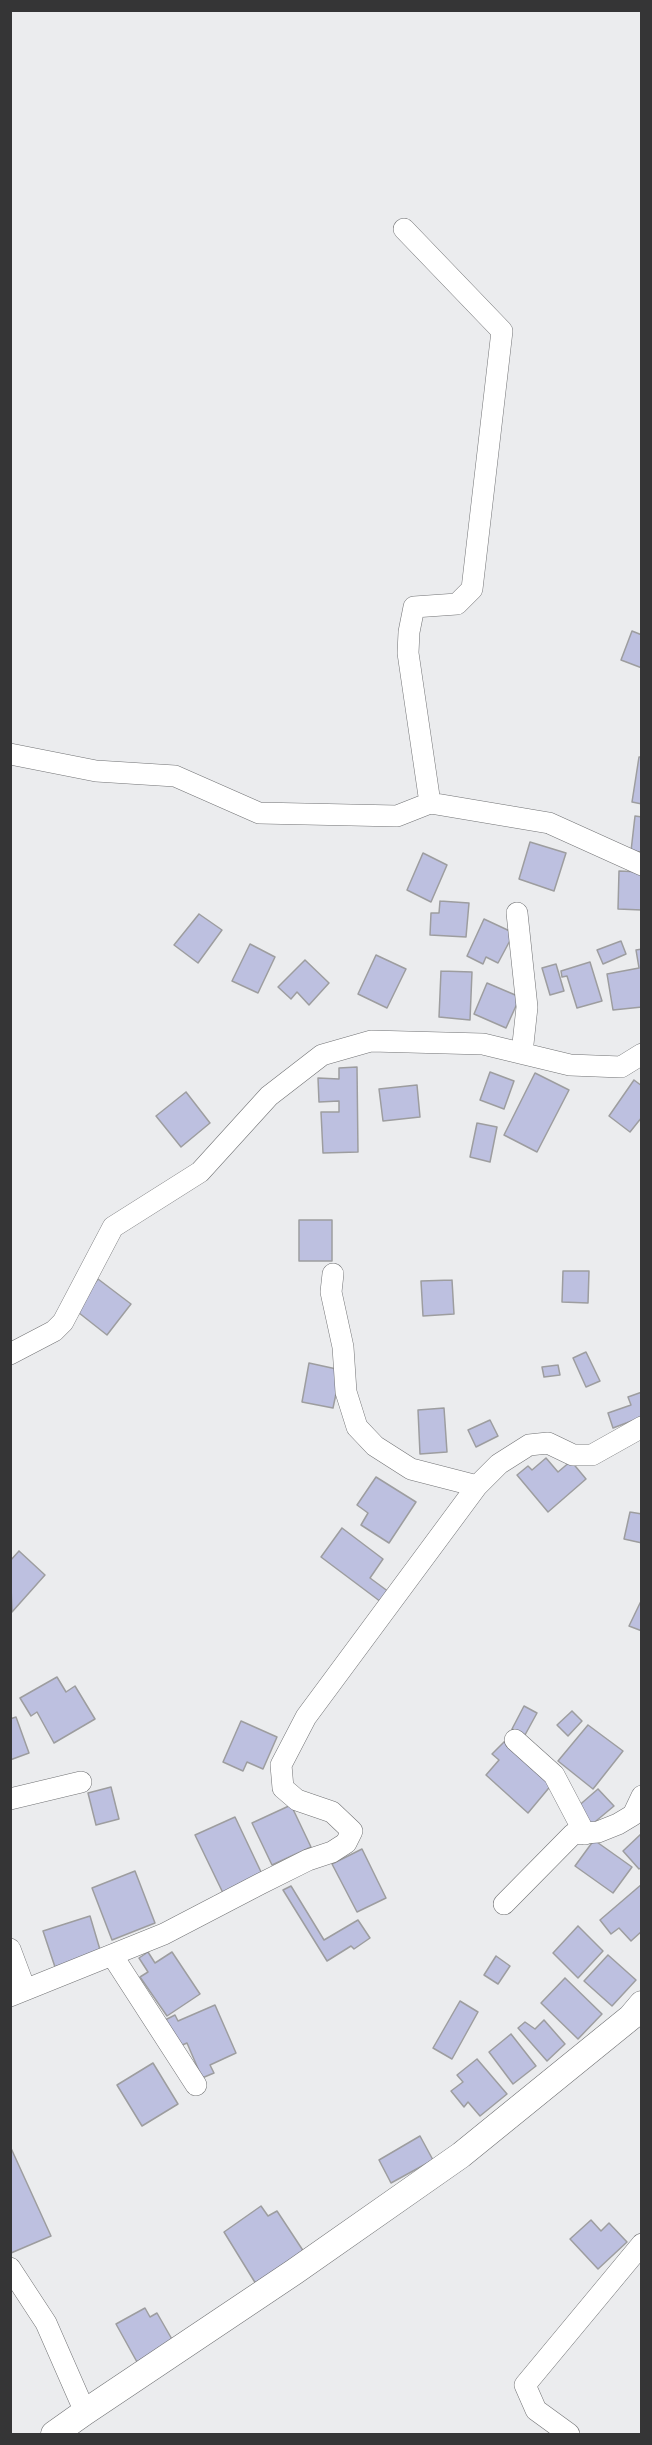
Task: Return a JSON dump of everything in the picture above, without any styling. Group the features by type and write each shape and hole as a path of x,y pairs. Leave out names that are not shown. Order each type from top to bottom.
{"street":[{"path":"404,229 502,331 472,589 457,604 414,607 409,632 408,653 430,803"},
{"path":"10,754 96,771 175,776 259,813 397,816 430,803 549,823 642,865"},
{"path":"517,913 527,1007 522,1053"},
{"path":"10,1354 54,1331 63,1322 113,1227 200,1172 269,1096 322,1055 371,1041 483,1044 570,1065 621,1067 642,1054"},
{"path":"333,1274 331,1292 343,1347 346,1392 357,1427 375,1446 411,1469 477,1486"},
{"path":"10,1949 18,1992 164,1935 308,1860 332,1852 346,1842 352,1831 332,1812 297,1800 283,1788 281,1765 306,1717 477,1486 499,1464 529,1444 548,1443 573,1455 592,1455 642,1427"},
{"path":"515,1740 554,1775 585,1834"},
{"path":"10,1799 81,1782"},
{"path":"504,1904 573,1834 585,1834 618,1824 633,1815 642,1796"},
{"path":"112,1955 196,2085"},
{"path":"54,2434 294,2272 461,2155 638,2012"},
{"path":"569,2434 536,2410 525,2385 642,2244"},
{"path":"10,2268 46,2322 85,2412"}],"building":[{"path":"632,631 642,635 642,668 621,660"},
{"path":"639,757 642,757 642,804 632,802"},
{"path":"635,816 642,817 642,852 631,851"},
{"path":"530,842 566,853 554,891 519,879"},
{"path":"423,853 447,865 431,902 407,890"},
{"path":"619,871 642,872 642,910 618,909"},
{"path":"440,901 469,903 466,937 430,935 431,913 439,913"},
{"path":"199,914 222,930 198,963 174,945"},
{"path":"484,919 514,933 498,963 486,957 483,964 467,956"},
{"path":"621,941 626,954 603,964 597,950"},
{"path":"250,944 275,957 258,993 232,981"},
{"path":"642,949 642,1007 613,1010 607,974 639,968 636,950"},
{"path":"376,955 406,969 387,1008 358,994"},
{"path":"305,960 329,983 309,1005 297,992 291,999 278,987"},
{"path":"590,962 602,1001 577,1008 567,976 562,977 561,971"},
{"path":"556,964 564,991 550,995 542,968"},
{"path":"441,971 472,972 470,1020 439,1017"},
{"path":"487,983 520,997 506,1028 474,1014"},
{"path":"357,1067 358,1152 323,1153 321,1112 339,1112 339,1101 319,1102 318,1078 339,1079 339,1068"},
{"path":"490,1072 514,1081 504,1109 480,1100"},
{"path":"535,1073 569,1090 537,1152 504,1135"},
{"path":"634,1080 642,1086 642,1117 630,1132 609,1116"},
{"path":"417,1085 420,1117 383,1121 379,1089"},
{"path":"186,1092 210,1123 181,1147 156,1116"},
{"path":"477,1123 497,1127 490,1162 470,1157"},
{"path":"299,1220 332,1220 332,1261 299,1261"},
{"path":"563,1271 589,1271 588,1303 562,1302"},
{"path":"98,1279 131,1304 107,1335 74,1309"},
{"path":"452,1280 454,1314 423,1316 421,1281"},
{"path":"586,1352 600,1381 586,1387 573,1358"},
{"path":"309,1363 341,1370 333,1408 302,1402"},
{"path":"558,1365 560,1375 544,1377 542,1367"},
{"path":"642,1392 642,1417 613,1428 608,1413 631,1405 628,1397"},
{"path":"444,1408 447,1452 420,1454 418,1410"},
{"path":"490,1420 498,1436 476,1447 468,1430"},
{"path":"546,1458 558,1472 571,1461 586,1479 548,1512 517,1475 528,1466 532,1470"},
{"path":"376,1477 416,1502 389,1543 361,1525 368,1513 357,1505"},
{"path":"630,1512 642,1514 642,1543 624,1539"},
{"path":"342,1528 383,1559 370,1578 389,1592 381,1602 321,1557"},
{"path":"19,1551 45,1575 12,1612 10,1561"},
{"path":"642,1599 642,1631 629,1626"},
{"path":"57,1677 66,1692 75,1686 95,1719 54,1743 37,1712 31,1716 20,1698"},
{"path":"524,1706 537,1713 525,1735 512,1729"},
{"path":"572,1711 582,1721 568,1736 557,1725"},
{"path":"16,1717 29,1753 10,1760 10,1719"},
{"path":"241,1721 277,1737 263,1769 247,1762 243,1771 223,1762"},
{"path":"588,1725 623,1751 593,1789 558,1761"},
{"path":"506,1740 553,1783 528,1813 486,1775 499,1760 492,1754"},
{"path":"111,1787 119,1819 96,1825 88,1793"},
{"path":"598,1789 614,1806 590,1826 576,1808"},
{"path":"291,1805 311,1847 272,1865 252,1823"},
{"path":"235,1817 262,1874 223,1893 195,1835"},
{"path":"642,1833 642,1867 639,1869 623,1851"},
{"path":"594,1840 632,1867 613,1893 575,1866"},
{"path":"362,1849 386,1898 357,1912 332,1864"},
{"path":"135,1871 155,1923 112,1940 92,1888"},
{"path":"642,1884 642,1931 631,1941 619,1928 611,1934 600,1920"},
{"path":"291,1886 324,1940 358,1920 370,1938 354,1949 351,1946 327,1961 283,1890"},
{"path":"90,1916 101,1953 55,1967 43,1931"},
{"path":"578,1926 603,1951 578,1978 553,1953"},
{"path":"148,1952 155,1963 172,1952 200,1994 167,2016 140,1977 148,1972 139,1958"},
{"path":"608,1955 636,1980 612,2006 584,1981"},
{"path":"496,1956 510,1966 498,1984 484,1975"},
{"path":"565,1978 602,2014 578,2039 541,2003"},
{"path":"460,2001 478,2012 452,2059 433,2048"},
{"path":"215,2005 236,2053 210,2065 214,2073 202,2078 187,2043 175,2048 163,2021 175,2015 178,2021"},
{"path":"544,2020 565,2044 547,2061 518,2028 525,2022 535,2029"},
{"path":"511,2034 536,2066 513,2084 489,2052"},
{"path":"477,2059 507,2094 480,2116 468,2102 464,2107 451,2091 463,2082 457,2075"},
{"path":"153,2063 178,2104 142,2126 117,2085"},
{"path":"420,2136 433,2160 391,2183 379,2160"},
{"path":"10,2146 51,2236 11,2253 10,2253"},
{"path":"261,2206 268,2216 277,2211 304,2252 256,2284 224,2232"},
{"path":"591,2220 601,2231 609,2223 627,2242 598,2269 570,2239"},
{"path":"145,2308 150,2317 157,2313 173,2341 137,2362 116,2324"}]}
